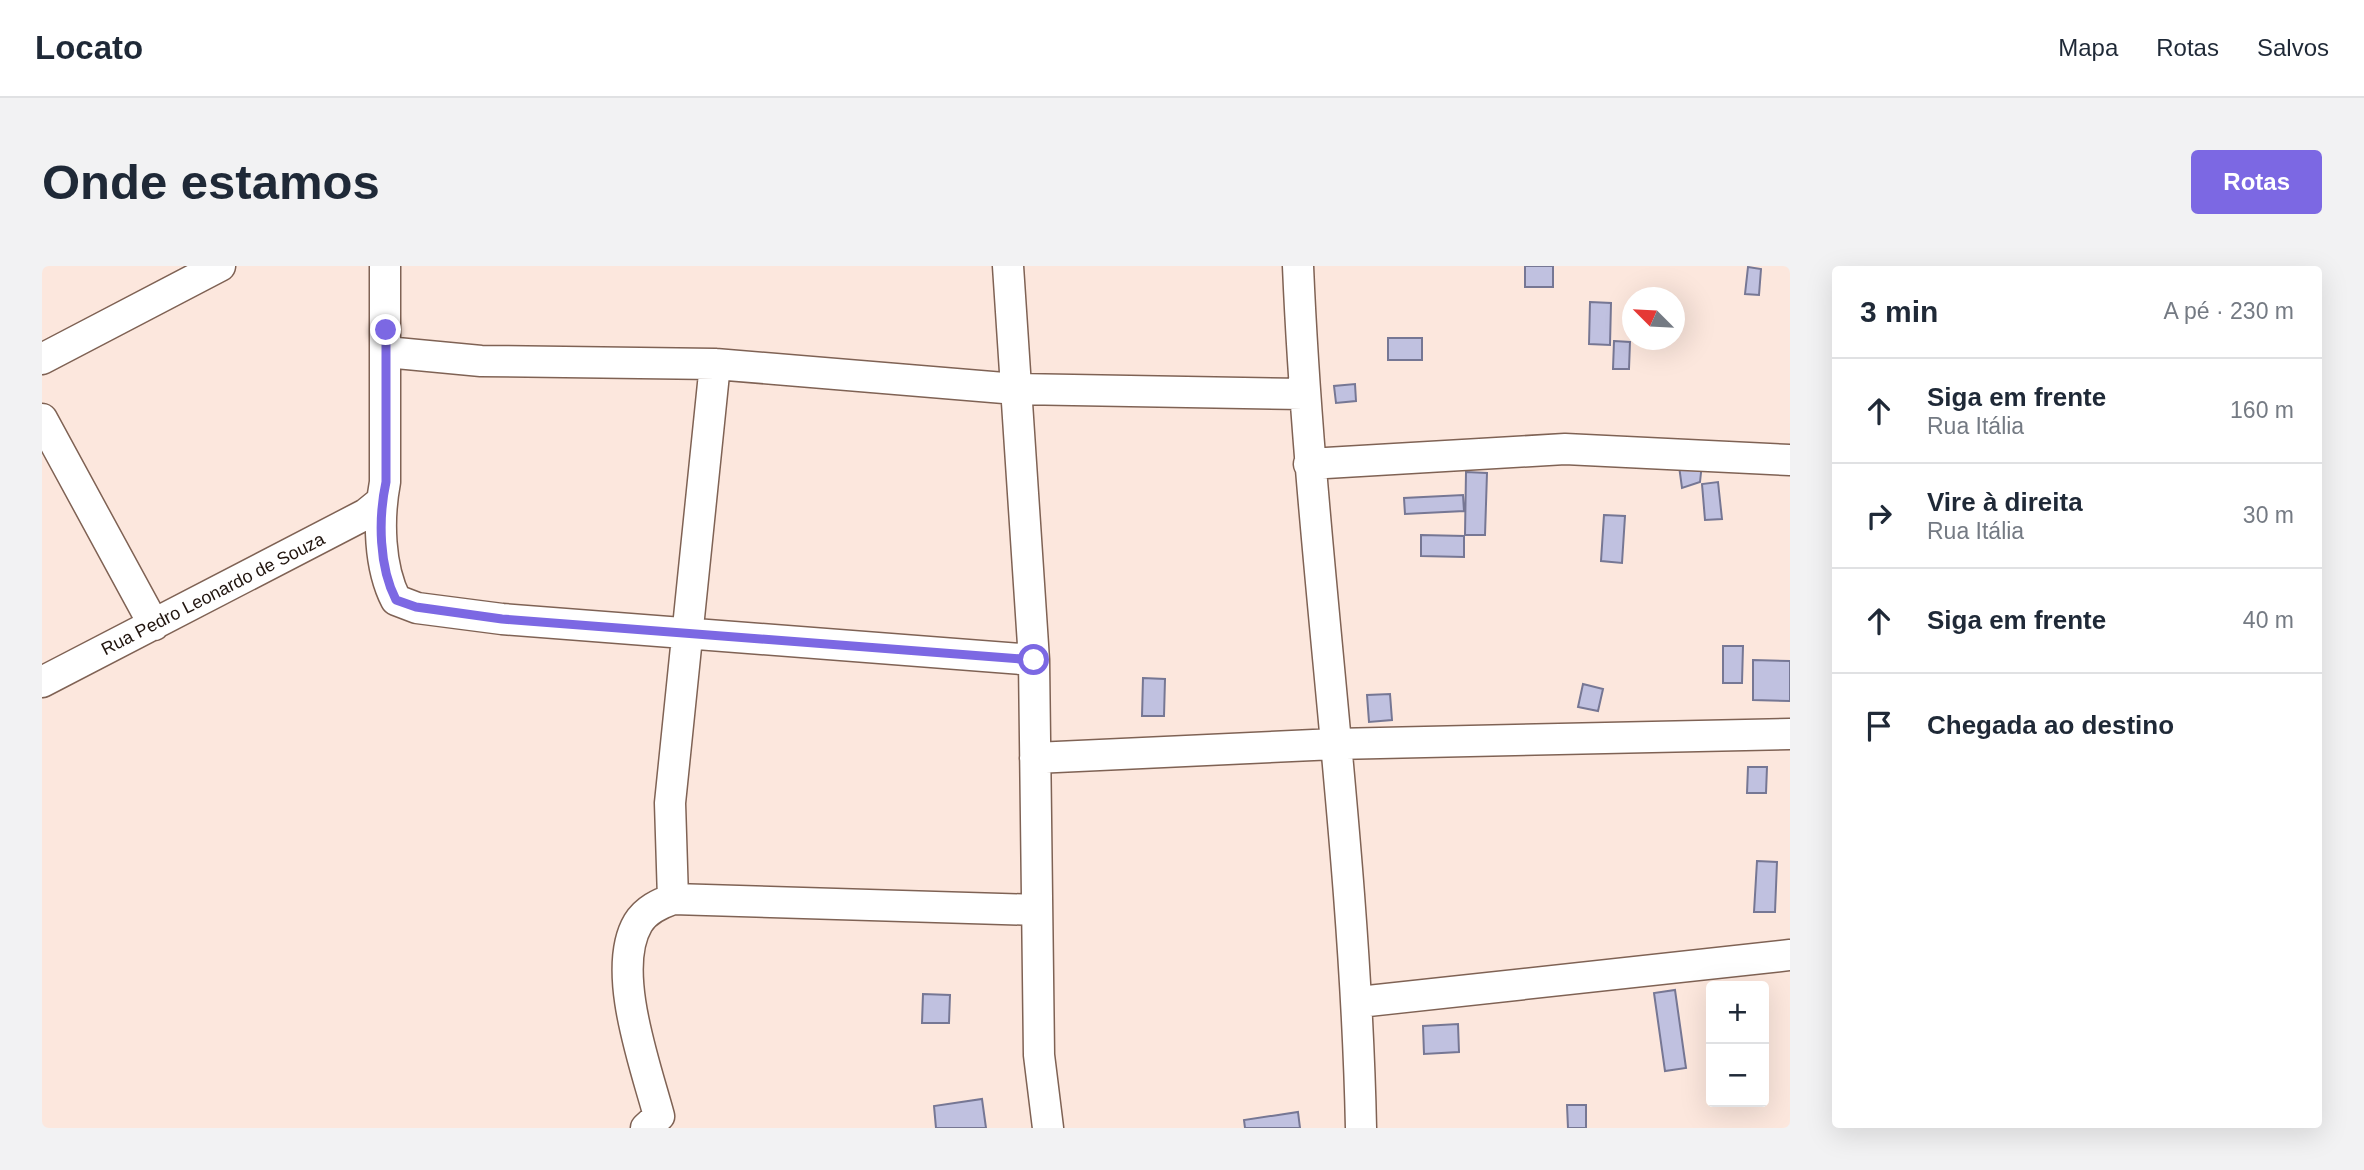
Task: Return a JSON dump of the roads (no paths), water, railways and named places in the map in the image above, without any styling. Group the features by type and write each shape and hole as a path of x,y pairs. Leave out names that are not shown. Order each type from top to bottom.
{"street":[{"path":"42,359 220,266"},
{"path":"385,266 386,482 382,501 385,579 396,600 416,607 502,619 1034,660"},
{"path":"1008,266 1034,660 1039,1055 1048,1128"},
{"path":"1298,266 1303,394 1359,1002 1361,1128"},
{"path":"386,352 481,361 715,364 1016,389 1303,394"},
{"path":"673,899 670,803 715,364"},
{"path":"42,419 154,625"},
{"path":"1309,464 1565,449 1790,460"},
{"name":"Rua Pedro Leonardo de Souza","path":"42,682 366,514 382,501"},
{"path":"1035,758 1335,744 1790,734"},
{"path":"646,1128 659,1116 632,1012 629,965 631,942 638,923 655,906 673,899 1037,910"},
{"path":"1359,1002 1790,955"}]}
